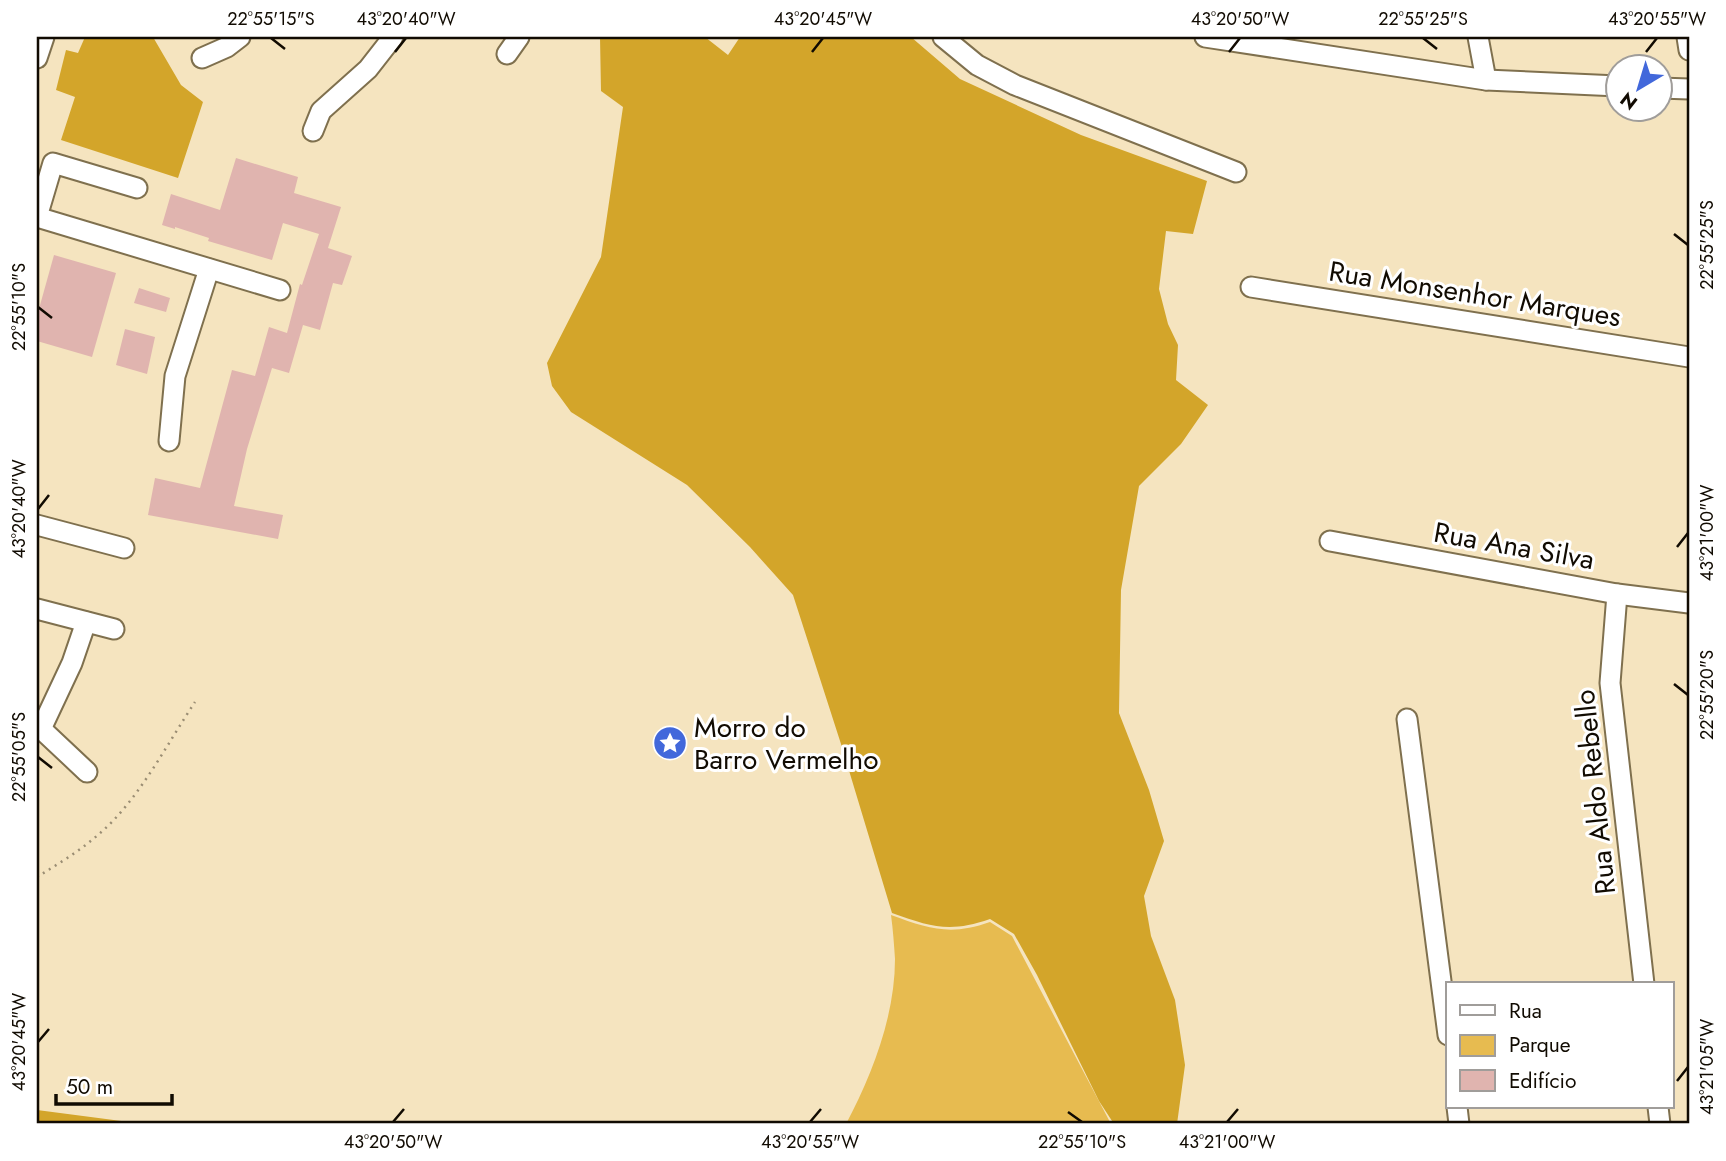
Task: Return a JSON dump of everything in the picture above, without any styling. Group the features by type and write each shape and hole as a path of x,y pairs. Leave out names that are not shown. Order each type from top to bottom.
{"street":[{"path":"37,58 44,37"},
{"path":"202,58 227,47 240,37"},
{"path":"313,131 321,111 368,69 393,37"},
{"path":"506,54 519,37"},
{"path":"943,37 977,65 1015,85 1236,172"},
{"path":"1212,37 1486,80 1604,85"},
{"path":"1478,37 1486,80"},
{"path":"1687,37 1689,50"},
{"path":"137,188 53,163 37,217 280,290"},
{"path":"169,441 175,376 209,269"},
{"name":"Rua Monsenhor Marques","path":"1251,287 1689,357"},
{"path":"37,525 124,548"},
{"name":"Rua Ana Silva","path":"1330,541 1617,594 1689,603"},
{"name":"Rua Aldo Rebello","path":"1617,594 1611,697 1644,982"},
{"path":"37,609 114,629"},
{"path":"86,622 72,663 39,727 87,772"},
{"path":"1407,719 1446,1020"}],"path":[{"path":"37,877 102,832 133,795 195,702"}],"green space":[{"path":"891,915 917,924 952,930 990,922 1012,936 1111,1124 846,1124 873,1065 891,1002 895,959"}],"shaded area":[{"path":"85,37 153,37 181,85 203,102 178,178 61,140 75,97 56,90 66,50 78,53"},
{"path":"600,37 705,37 728,55 740,37 911,37 960,79 1081,135 1207,181 1193,234 1166,231 1159,289 1168,324 1178,345 1176,380 1208,405 1181,444 1139,486 1121,590 1119,713 1149,790 1164,841 1144,896 1151,936 1175,1000 1185,1065 1177,1124 1114,1124 1099,1101 1014,934 990,919 952,927 930,925 892,913 793,595 750,547 687,485 571,412 552,386 547,363 601,257 623,107 601,91"},
{"path":"37,1110 129,1122 136,1124 37,1124"}],"building":[{"path":"236,158 298,177 294,193 341,207 328,248 352,256 342,285 333,283 320,330 303,325 289,373 272,368 247,449 234,506 283,515 278,539 148,515 155,478 200,488 232,370 255,376 269,327 287,333 300,284 302,285 319,234 283,223 272,260 162,225 171,194 220,210"},
{"path":"54,255 116,273 92,357 37,341 37,316"},
{"path":"139,288 170,298 166,312 134,303"},
{"path":"125,329 155,337 147,374 116,365"}],"place":[{"name":"Morro do Barro Vermelho","path":"670,743"}]}
